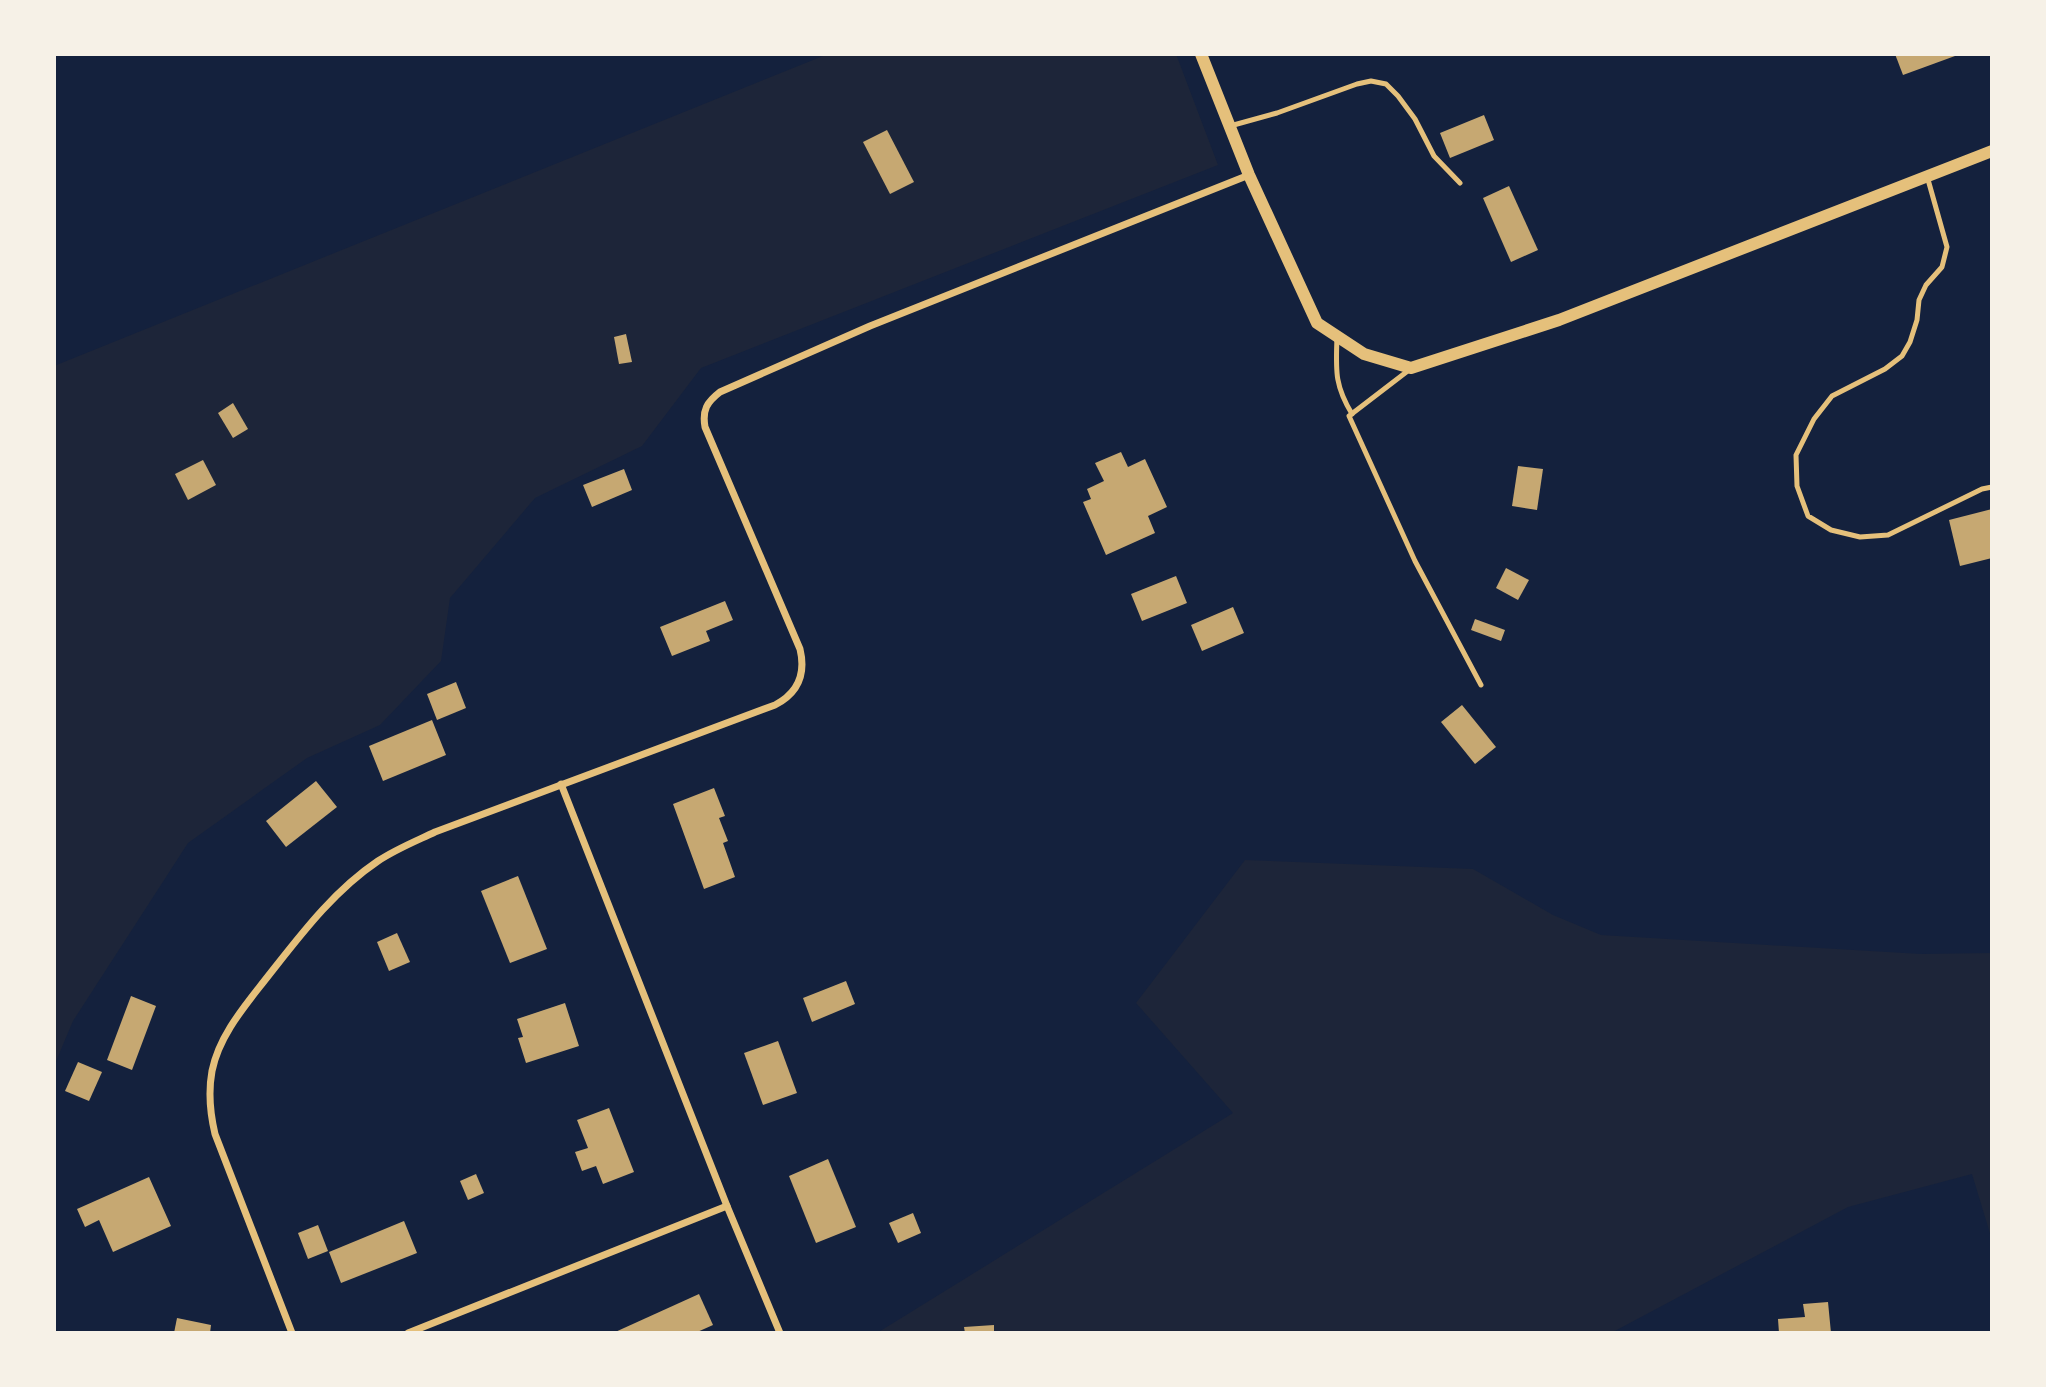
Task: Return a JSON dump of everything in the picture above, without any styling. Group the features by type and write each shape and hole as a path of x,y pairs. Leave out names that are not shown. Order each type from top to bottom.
{"street":[{"path":"1200,54 1249,175 1317,323 1364,354 1412,368 1559,320 1992,151"},
{"path":"292,1333 215,1134 209,1112 212,1069 227,1033 307,926 331,901 379,861 435,832 775,705 787,698 802,676 803,663 794,633 705,427 705,408 711,400 720,392 870,327 1249,175"},
{"path":"561,785 780,1333"},
{"path":"408,1333 727,1206"}],"lane":[{"path":"1230,126 1277,113 1357,84 1371,81 1386,84 1415,119 1434,156 1460,183"},
{"path":"1927,176 1947,247 1942,267 1926,285 1919,300 1914,331 1902,356 1885,369 1832,397 1814,419 1796,455 1797,486 1808,516 1831,530 1860,537 1888,534 1982,489 1992,487"},
{"path":"1337,335 1336,373 1340,395 1352,414"},
{"path":"1412,368 1349,416 1415,561 1481,685"}],"shaded area":[{"path":"828,54 1176,54 1218,165 701,368 642,446 535,498 450,598 441,661 380,725 307,758 188,843 73,1021 54,1066 54,366"},
{"path":"1245,860 1473,869 1553,915 1601,935 1921,954 1992,953 1992,1240 1972,1174 1848,1207 1611,1333 877,1333 1233,1113 1136,1003"}],"building":[{"path":"1895,54 1955,54 1955,56 1903,75"},
{"path":"1484,115 1494,140 1450,158 1440,133"},
{"path":"887,130 914,182 890,194 863,142"},
{"path":"1509,186 1538,250 1511,262 1483,198"},
{"path":"626,334 632,362 619,364 614,337"},
{"path":"233,403 248,429 233,438 218,413"},
{"path":"1121,452 1128,467 1145,459 1167,507 1148,516 1155,533 1106,555 1083,502 1091,499 1087,489 1104,481 1095,463"},
{"path":"203,460 216,485 188,500 175,474"},
{"path":"1518,466 1543,469 1537,510 1512,506"},
{"path":"624,469 632,490 592,507 583,485"},
{"path":"1992,509 1992,558 1960,566 1949,520"},
{"path":"1506,568 1529,580 1518,600 1496,588"},
{"path":"1176,576 1187,603 1142,621 1131,594"},
{"path":"725,601 733,620 706,631 710,641 672,656 660,627"},
{"path":"1233,607 1244,633 1202,651 1191,625"},
{"path":"1475,619 1505,630 1501,641 1471,630"},
{"path":"456,682 466,708 437,720 427,694"},
{"path":"1462,705 1496,747 1475,764 1441,722"},
{"path":"432,720 446,755 383,781 369,746"},
{"path":"316,781 337,807 286,847 266,821"},
{"path":"714,788 725,816 719,818 728,841 723,843 735,877 704,889 673,804"},
{"path":"518,876 547,949 510,963 481,891"},
{"path":"397,933 410,962 389,971 377,942"},
{"path":"846,981 855,1004 812,1022 803,998"},
{"path":"131,996 156,1006 132,1070 107,1060"},
{"path":"565,1003 579,1046 526,1063 518,1038 523,1037 517,1019"},
{"path":"778,1041 797,1093 763,1105 744,1053"},
{"path":"78,1062 102,1072 89,1101 65,1091"},
{"path":"609,1108 634,1172 603,1184 596,1166 582,1171 575,1152 588,1148 577,1120"},
{"path":"828,1159 856,1227 816,1243 789,1176"},
{"path":"476,1174 484,1193 468,1200 460,1181"},
{"path":"149,1177 171,1226 113,1252 99,1220 85,1227 77,1209"},
{"path":"913,1213 921,1233 898,1243 889,1223"},
{"path":"404,1221 417,1253 341,1283 329,1252"},
{"path":"318,1225 328,1251 308,1259 298,1233"},
{"path":"699,1294 713,1325 695,1333 613,1333"},
{"path":"1828,1302 1831,1333 1779,1333 1778,1319 1805,1317 1803,1304"},
{"path":"177,1318 211,1325 210,1333 174,1333"},
{"path":"994,1325 994,1333 965,1333 964,1327"}]}
